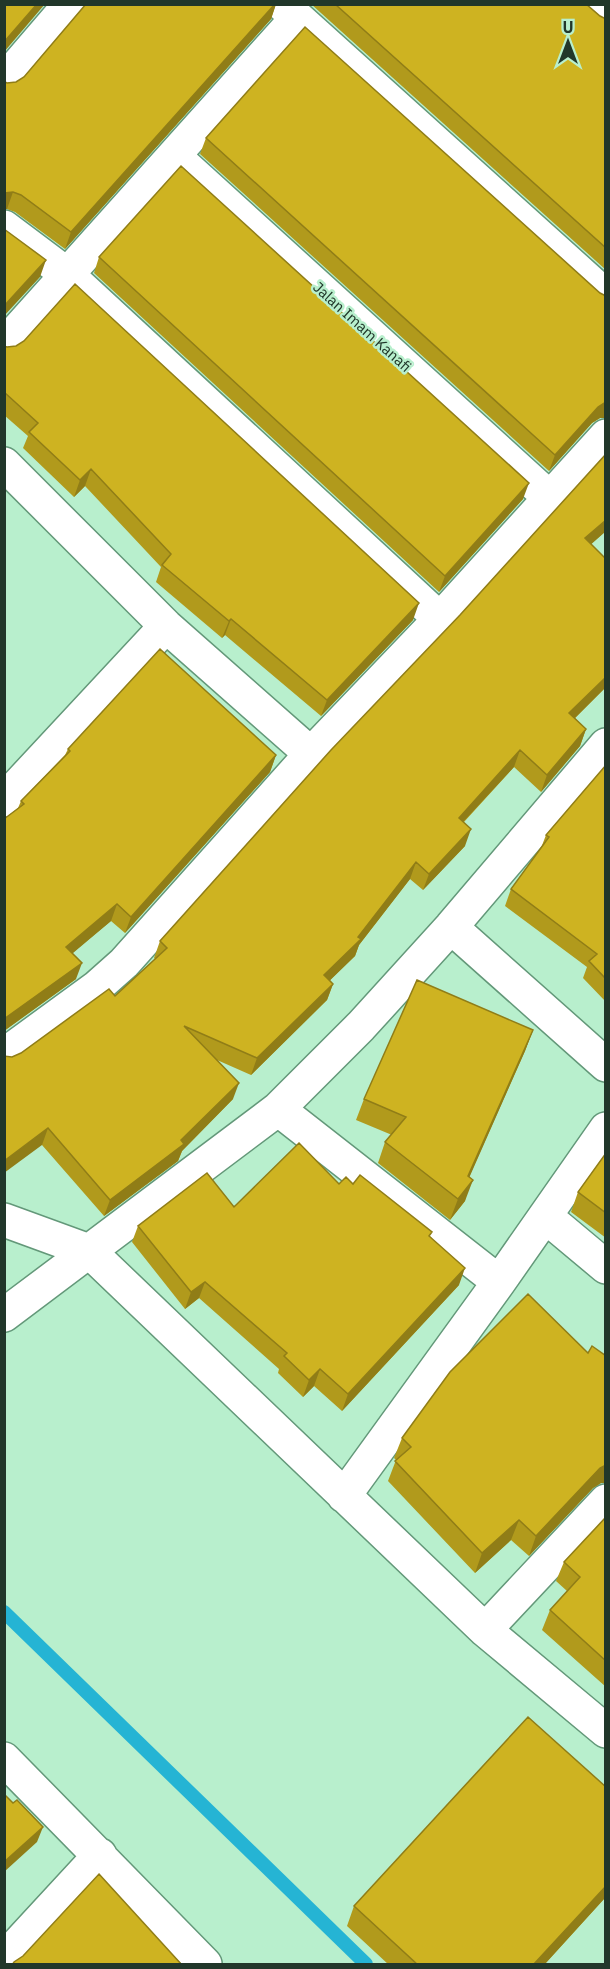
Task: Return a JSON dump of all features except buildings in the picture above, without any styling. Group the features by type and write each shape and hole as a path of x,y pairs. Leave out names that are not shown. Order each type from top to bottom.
{"street":[{"path":"4,81 70,4"},
{"path":"589,4 606,19"},
{"path":"4,345 174,156 290,11 606,296"},
{"name":"Jalan Imam Kanafi","path":"174,156 550,498"},
{"path":"4,227 68,275 440,619"},
{"path":"4,1055 97,987 124,963 311,754 440,619 606,436"},
{"path":"4,464 166,626 311,754"},
{"path":"4,800 166,626"},
{"path":"4,1314 278,1109 361,1026 451,927 606,745"},
{"path":"451,927 606,1065"},
{"path":"278,1109 499,1282"},
{"path":"344,1496 606,1130"},
{"path":"544,1216 606,1267"},
{"path":"4,1220 89,1251 485,1630 606,1731"},
{"path":"485,1630 606,1501"},
{"path":"4,1759 205,1965"},
{"path":"4,1959 100,1855"}],"waterway":[{"path":"4,1612 366,1964"}]}
